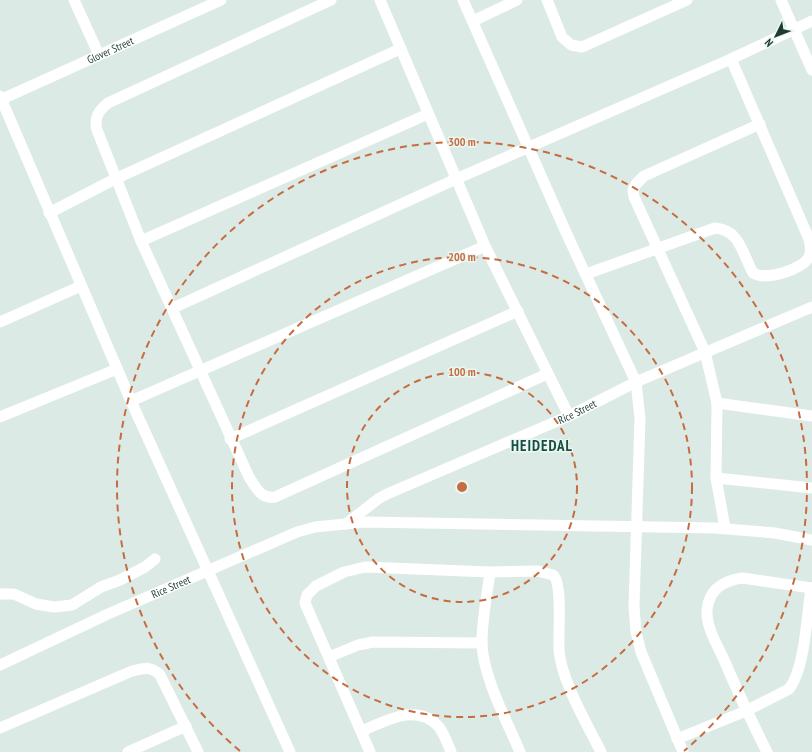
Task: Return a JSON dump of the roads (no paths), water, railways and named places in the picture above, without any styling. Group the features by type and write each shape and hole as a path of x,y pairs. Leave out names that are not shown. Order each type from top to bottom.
{"street":[{"path":"74,0 99,55"},
{"name":"Glover Street","path":"0,98 221,0"},
{"path":"330,0 105,106 96,115 95,123 115,178 141,241 173,308 230,439 249,477 262,495 268,498 276,497 547,374"},
{"path":"380,0 485,246 569,416"},
{"path":"463,0 636,382 640,419 638,526 634,606 636,632 645,665 683,752"},
{"path":"473,21 517,0"},
{"path":"547,0 562,37 572,45 582,47 687,0"},
{"path":"781,0 812,70"},
{"path":"173,308 456,179 731,59 812,21"},
{"path":"49,213 115,178 400,49"},
{"path":"586,274 704,230 715,228 724,229 734,236 753,273 757,276 762,277 777,274 804,264 811,252 809,239 731,59"},
{"path":"0,98 131,401 290,752"},
{"path":"141,241 428,114"},
{"path":"725,528 716,478 717,404 705,352 659,247 634,197 633,190 638,180 658,168 760,124"},
{"path":"131,401 201,372 485,246"},
{"path":"0,322 81,286"},
{"name":"Rice Street","path":"346,524 378,499 387,494 569,416 636,382 812,306"},
{"path":"230,439 518,311"},
{"path":"0,417 117,369"},
{"path":"717,404 812,416"},
{"path":"716,478 812,488"},
{"name":"Rice Street","path":"0,664 108,614 297,532 315,527 365,522 725,528 775,533 812,540"},
{"path":"0,594 14,594 36,604 54,608 72,605 101,587 120,580 145,567 155,559"},
{"path":"370,752 305,603 310,591 331,578 344,572 365,567 490,572 538,571 550,573 556,578 559,585 558,635 561,665 601,752"},
{"path":"490,572 482,643 489,677 520,752"},
{"path":"677,739 746,711 781,694 794,683 799,668 811,588 742,578 724,583 714,590 707,611 709,623 746,711 766,752"},
{"path":"328,657 358,645 373,642 482,643"},
{"path":"0,728 132,670 147,667 155,670 160,675 198,752"},
{"path":"362,731 395,716 417,715 433,722 440,728 451,752"},
{"path":"128,752 186,726"}],"district":[{"name":"HEIDEDAL","path":"542,445"}]}
